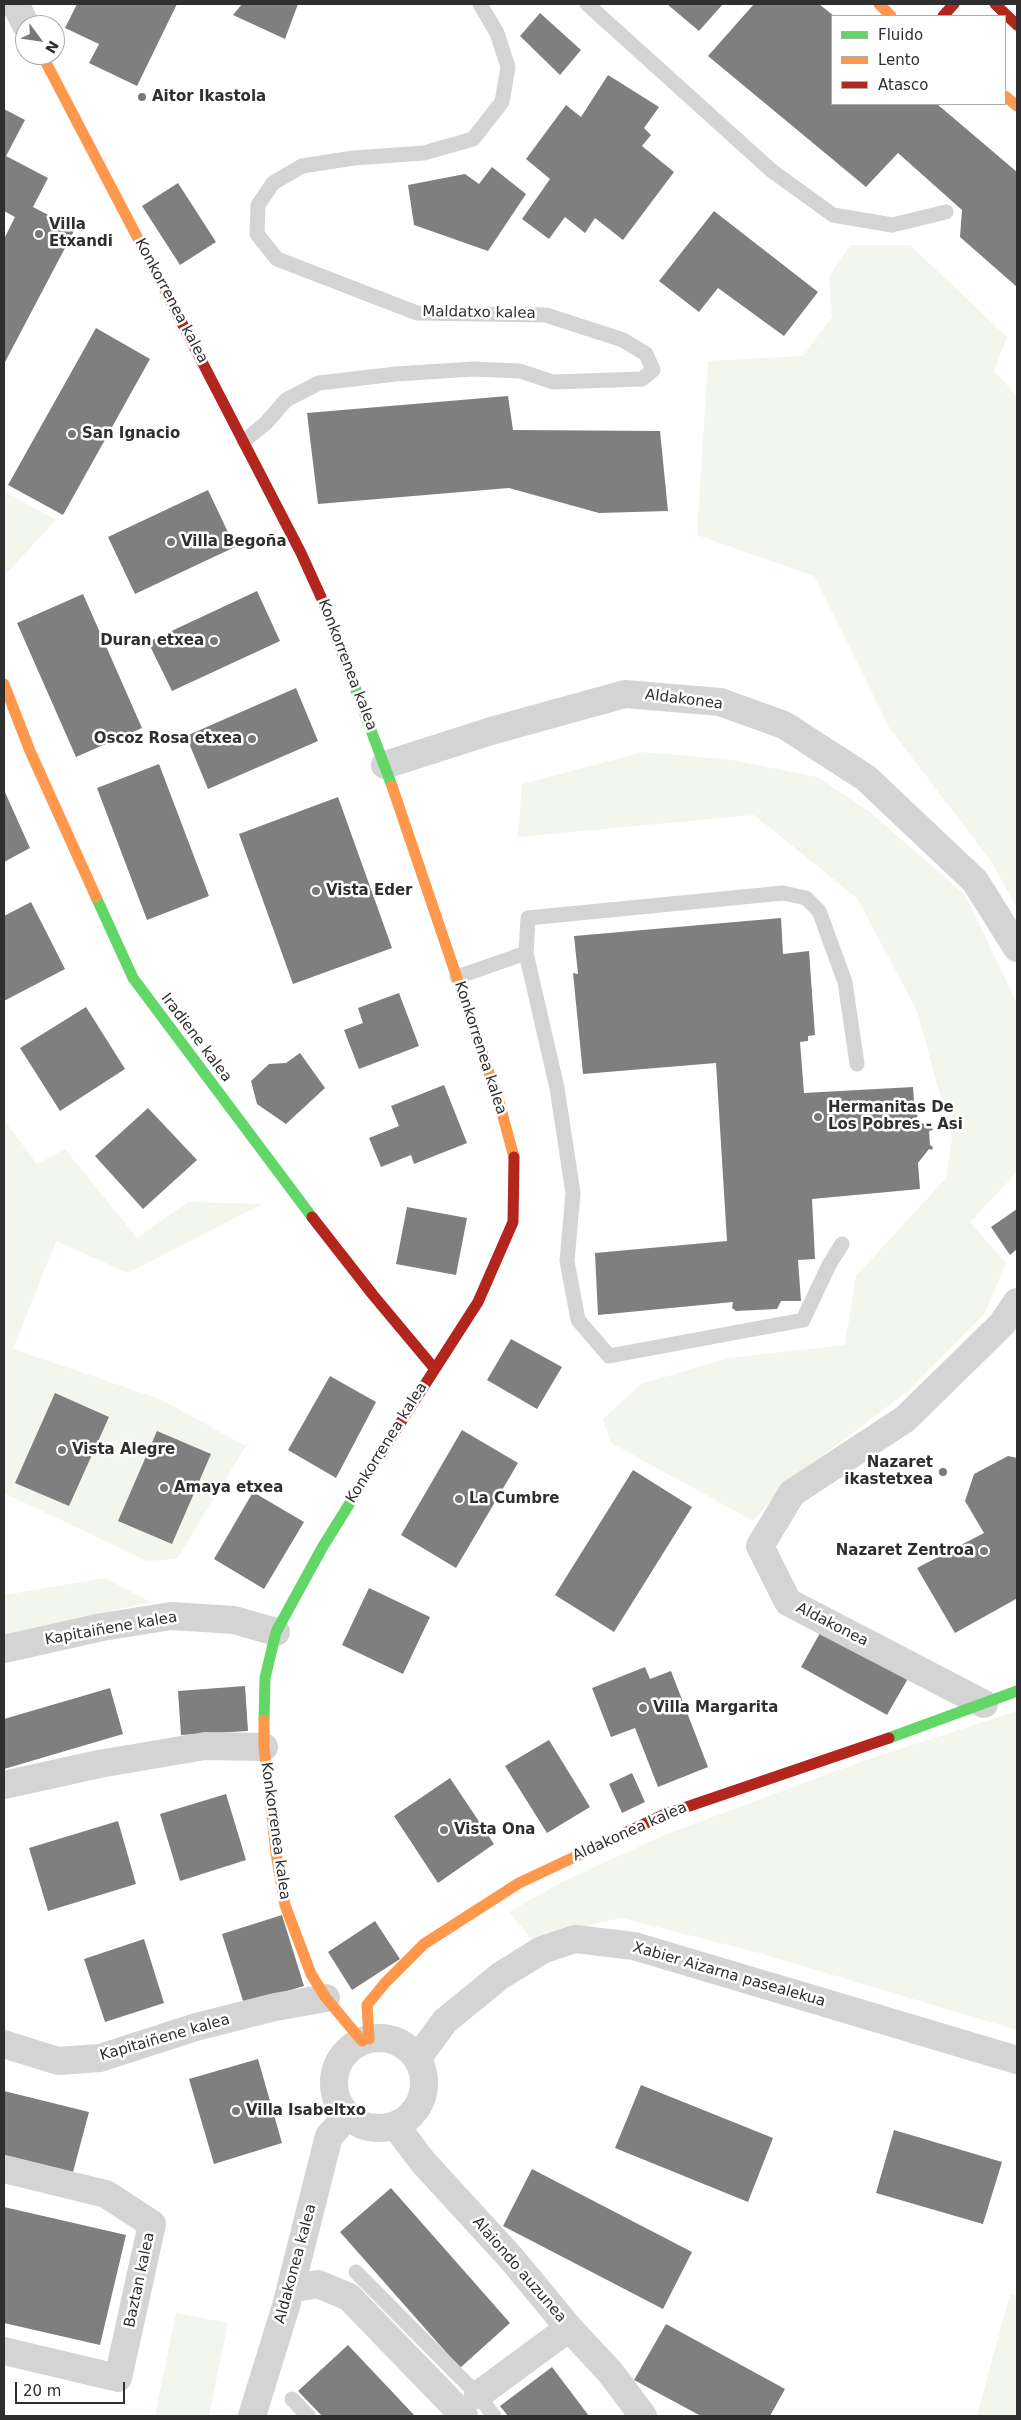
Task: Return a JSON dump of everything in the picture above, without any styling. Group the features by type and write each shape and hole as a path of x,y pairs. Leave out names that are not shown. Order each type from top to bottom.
{"street":[{"path":"879,4 890,15"},
{"path":"944,15 954,4"},
{"path":"994,4 1017,25"},
{"name":"Konkorrenea kalea","path":"47,65 244,442 323,602 385,765 499,1102 516,1163 513,1222 478,1302 434,1368 322,1548 276,1632 265,1678 264,1747 276,1853 285,1905 311,1974 326,1998 365,2040"},
{"path":"1006,97 1017,106"},
{"name":"Iradiene kalea","path":"4,684 30,752 133,978 253,1140 373,1295 434,1368"},
{"name":"Aldakonea","path":"385,765 491,731 625,694 720,702 784,725 866,778 975,882 1017,948"},
{"name":"Aldakonea","path":"984,1704 788,1602 760,1546 792,1493 905,1419 1002,1324 1017,1302"},
{"name":"Kapitaiñene kalea","path":"4,1649 102,1627 171,1616 234,1620 276,1632"},
{"name":"Aldakonea kalea","path":"365,2040 367,2005 385,1983 424,1944 519,1883 663,1814 1017,1691"},
{"path":"4,1785 99,1764 205,1746 264,1747"},
{"name":"Xabier Aizarna pasealekua","path":"417,2059 445,2021 500,1976 542,1950 575,1939 634,1946 1017,2060"},
{"name":"Kapitaiñene kalea","path":"4,2044 58,2061 100,2058 196,2027 275,2007 326,1998"},
{"path":"381,2038 403,2045 417,2059 423,2074 423,2092 416,2108 404,2120 395,2125 382,2128 366,2126 348,2116 338,2101 334,2082 335,2072 342,2057 351,2047 365,2040 381,2038"},
{"name":"Aldakonea kalea","path":"255,2415 291,2289 329,2136 348,2116"},
{"name":"Alaiondo auzunea","path":"395,2125 423,2162 511,2258 569,2328 610,2372 643,2416"},
{"name":"Baztan kalea","path":"4,2169 106,2194 152,2224 118,2378 4,2351"},
{"path":"291,2289 318,2284 349,2297 471,2406 569,2328"}],"lane":[{"name":"Maldatxo kalea","path":"244,442 266,423 286,400 319,383 396,374 473,369 520,371 553,382 642,379 653,370 646,354 623,340 546,315 417,313 277,259 257,234 258,205 273,183 302,166 354,158 424,153 473,139 502,102 508,67 497,33 480,4"},
{"path":"587,4 772,172 833,215 892,224 921,220 946,212"},
{"path":"842,1244 829,1265 803,1320 609,1356 578,1320 567,1261 573,1193 557,1088 526,953 528,918 783,893 806,898 819,911 845,982 856,1064"},
{"path":"457,977 526,953"},
{"path":"356,2272 471,2406 494,2416"},
{"path":"292,2399 308,2416"}],"shaded area":[{"path":"850,245 910,245 1007,337 994,371 1017,396 1017,909 993,864 889,727 814,576 697,535 708,361 803,356 832,317 829,277"},
{"path":"4,491 56,520 4,576"},
{"path":"644,752 732,760 817,777 871,813 966,896 1017,1004 1017,1172 970,1222 1006,1263 985,1313 908,1391 786,1483 753,1521 610,1442 603,1419 641,1384 729,1358 845,1345 856,1276 946,1178 952,1138 917,1011 857,898 754,815 518,837 522,784"},
{"path":"4,1120 37,1164 65,1149 137,1238 188,1202 262,1204 128,1273 56,1241 13,1349 160,1399 246,1446 177,1559 147,1561 4,1493"},
{"path":"105,1578 151,1602 4,1635 4,1595"},
{"path":"1017,1711 1017,2030 759,1953 622,1918 573,1928 534,1942 509,1912 560,1883 667,1834 863,1761"},
{"path":"1010,2294 1017,2296 1017,2416 977,2416"},
{"path":"176,2313 228,2323 209,2416 155,2416"}],"building":[{"path":"77,4 177,4 137,86 89,63 99,44 65,28"},
{"path":"242,4 298,4 285,39 233,15"},
{"path":"667,4 723,4 699,31"},
{"path":"754,4 819,4 833,15 831,15 831,105 938,105 1017,172 1017,287 960,237 962,210 898,153 866,187 708,56"},
{"path":"540,13 581,50 560,75 520,36"},
{"path":"608,75 659,107 644,128 651,135 642,146 674,172 623,240 595,218 585,233 565,217 549,239 522,219 550,179 526,159 566,105 581,117"},
{"name":"Villa Etxandi","path":"4,109 25,120 6,156 48,178 33,207 75,229 4,364 4,239 15,217 4,211"},
{"path":"492,167 526,194 488,251 414,225 408,185 465,174 479,184"},
{"path":"178,183 216,242 180,265 142,206"},
{"path":"714,211 818,292 784,336 718,288 699,312 659,281"},
{"name":"San Ignacio","path":"96,328 150,359 63,515 8,485"},
{"path":"508,396 513,430 660,431 668,511 599,513 509,488 318,504 307,413"},
{"name":"Villa Begoña","path":"208,490 235,547 135,594 108,537"},
{"name":"Duran etxea","path":"257,591 280,641 172,691 148,642"},
{"path":"83,594 142,728 76,757 17,623"},
{"name":"Oscoz Rosa etxea","path":"296,688 318,741 208,789 186,736"},
{"path":"159,764 209,896 147,920 97,788"},
{"path":"4,790 30,848 4,862"},
{"name":"Vista Eder","path":"338,797 392,948 293,984 239,834"},
{"path":"31,902 65,969 4,1001 4,916"},
{"name":"Hermanitas De Los Pobres - Asi","path":"781,918 783,954 809,951 815,1035 808,1036 808,1041 800,1042 804,1093 913,1087 915,1114 918,1115 916,1119 928,1127 931,1126 933,1130 929,1131 932,1150 929,1149 918,1163 920,1189 812,1199 815,1259 798,1260 801,1301 781,1301 777,1309 736,1311 732,1308 733,1302 598,1315 595,1253 727,1241 716,1063 583,1074 573,973 578,974 574,936"},
{"path":"399,993 419,1046 359,1069 344,1030 363,1023 358,1008"},
{"path":"86,1007 125,1069 60,1111 20,1048"},
{"path":"300,1053 325,1088 286,1124 257,1104 251,1081 269,1064 286,1063"},
{"path":"444,1085 467,1143 414,1164 411,1155 381,1167 369,1138 399,1126 391,1106"},
{"path":"148,1108 197,1160 143,1209 95,1156"},
{"path":"407,1207 467,1218 456,1275 396,1264"},
{"path":"1017,1209 1017,1249 1010,1255 991,1227"},
{"path":"511,1339 562,1367 537,1409 487,1380"},
{"path":"330,1376 376,1402 336,1478 288,1450"},
{"name":"Vista Alegre","path":"55,1393 109,1417 69,1506 15,1483"},
{"name":"La Cumbre","path":"462,1430 518,1463 456,1568 401,1535"},
{"name":"Amaya etxea","path":"157,1431 211,1454 172,1544 118,1521"},
{"name":"Nazaret Zentroa","path":"1008,1456 1017,1458 1017,1602 1016,1599 955,1633 917,1568 984,1533 965,1501 974,1474"},
{"path":"633,1470 692,1507 614,1632 555,1595"},
{"path":"253,1492 304,1522 264,1589 214,1559"},
{"path":"369,1588 430,1617 403,1674 342,1645"},
{"path":"824,1626 910,1675 887,1715 801,1667"},
{"name":"Villa Margarita","path":"645,1667 650,1679 671,1671 708,1767 658,1787 635,1728 611,1737 592,1688"},
{"path":"245,1686 248,1731 181,1735 178,1691"},
{"path":"110,1688 123,1734 4,1769 4,1719"},
{"path":"549,1740 590,1807 547,1833 505,1766"},
{"path":"632,1773 645,1802 622,1813 609,1784"},
{"name":"Vista Ona","path":"450,1778 494,1844 438,1883 394,1816"},
{"path":"226,1794 246,1860 180,1881 160,1814"},
{"path":"118,1821 136,1884 48,1911 29,1848"},
{"path":"282,1915 304,1986 244,2004 222,1934"},
{"path":"375,1921 400,1959 352,1990 328,1952"},
{"path":"144,1939 164,2003 105,2022 84,1959"},
{"name":"Villa Isabeltxo","path":"258,2059 282,2143 214,2164 189,2079"},
{"path":"641,2085 773,2138 748,2202 615,2148"},
{"path":"4,2091 89,2112 73,2172 4,2155"},
{"path":"894,2130 1002,2162 983,2224 876,2193"},
{"path":"532,2169 692,2252 663,2309 503,2226"},
{"path":"391,2188 510,2323 460,2368 340,2232"},
{"path":"4,2207 126,2235 100,2345 4,2323"},
{"path":"666,2324 785,2389 770,2416 701,2416 634,2380"},
{"path":"348,2345 415,2416 322,2416 298,2391"},
{"path":"552,2367 589,2416 508,2416 500,2406"}],"traffic: fast":[{"path":"321,597 392,786"},
{"path":"96,897 133,978 312,1217"},
{"path":"264,1720 265,1678 276,1632 322,1548 381,1453"},
{"path":"889,1738 1017,1691"}],"traffic: slow":[{"path":"879,4 890,15"},
{"path":"47,65 169,298"},
{"path":"1006,97 1017,106"},
{"path":"4,684 30,751 96,897"},
{"path":"392,786 499,1102 514,1157"},
{"path":"264,1720 264,1747 276,1853 285,1905 311,1974 326,1998 362,2041"},
{"path":"369,2039 367,2005 385,1983 424,1944 519,1883 598,1846"}],"traffic: jam":[{"path":"944,15 954,4"},
{"path":"995,4 1017,25"},
{"path":"169,298 301,553 321,597"},
{"path":"381,1453 478,1302 513,1222 514,1157"},
{"path":"312,1217 373,1295 434,1368"},
{"path":"598,1846 663,1815 889,1738"}],"place":[{"name":"Aitor Ikastola","path":"142,97"},
{"name":"Villa Etxandi","path":"39,234"},
{"name":"San Ignacio","path":"72,434"},
{"name":"Villa Begoña","path":"171,542"},
{"name":"Duran etxea","path":"214,641"},
{"name":"Oscoz Rosa etxea","path":"252,739"},
{"name":"Vista Eder","path":"316,891"},
{"name":"Hermanitas De Los Pobres - Asi","path":"818,1117"},
{"name":"Vista Alegre","path":"62,1450"},
{"name":"Nazaret ikastetxea","path":"943,1472"},
{"name":"Amaya etxea","path":"164,1488"},
{"name":"La Cumbre","path":"459,1499"},
{"name":"Nazaret Zentroa","path":"984,1551"},
{"name":"Villa Margarita","path":"643,1708"},
{"name":"Vista Ona","path":"444,1830"},
{"name":"Villa Isabeltxo","path":"236,2111"}]}
